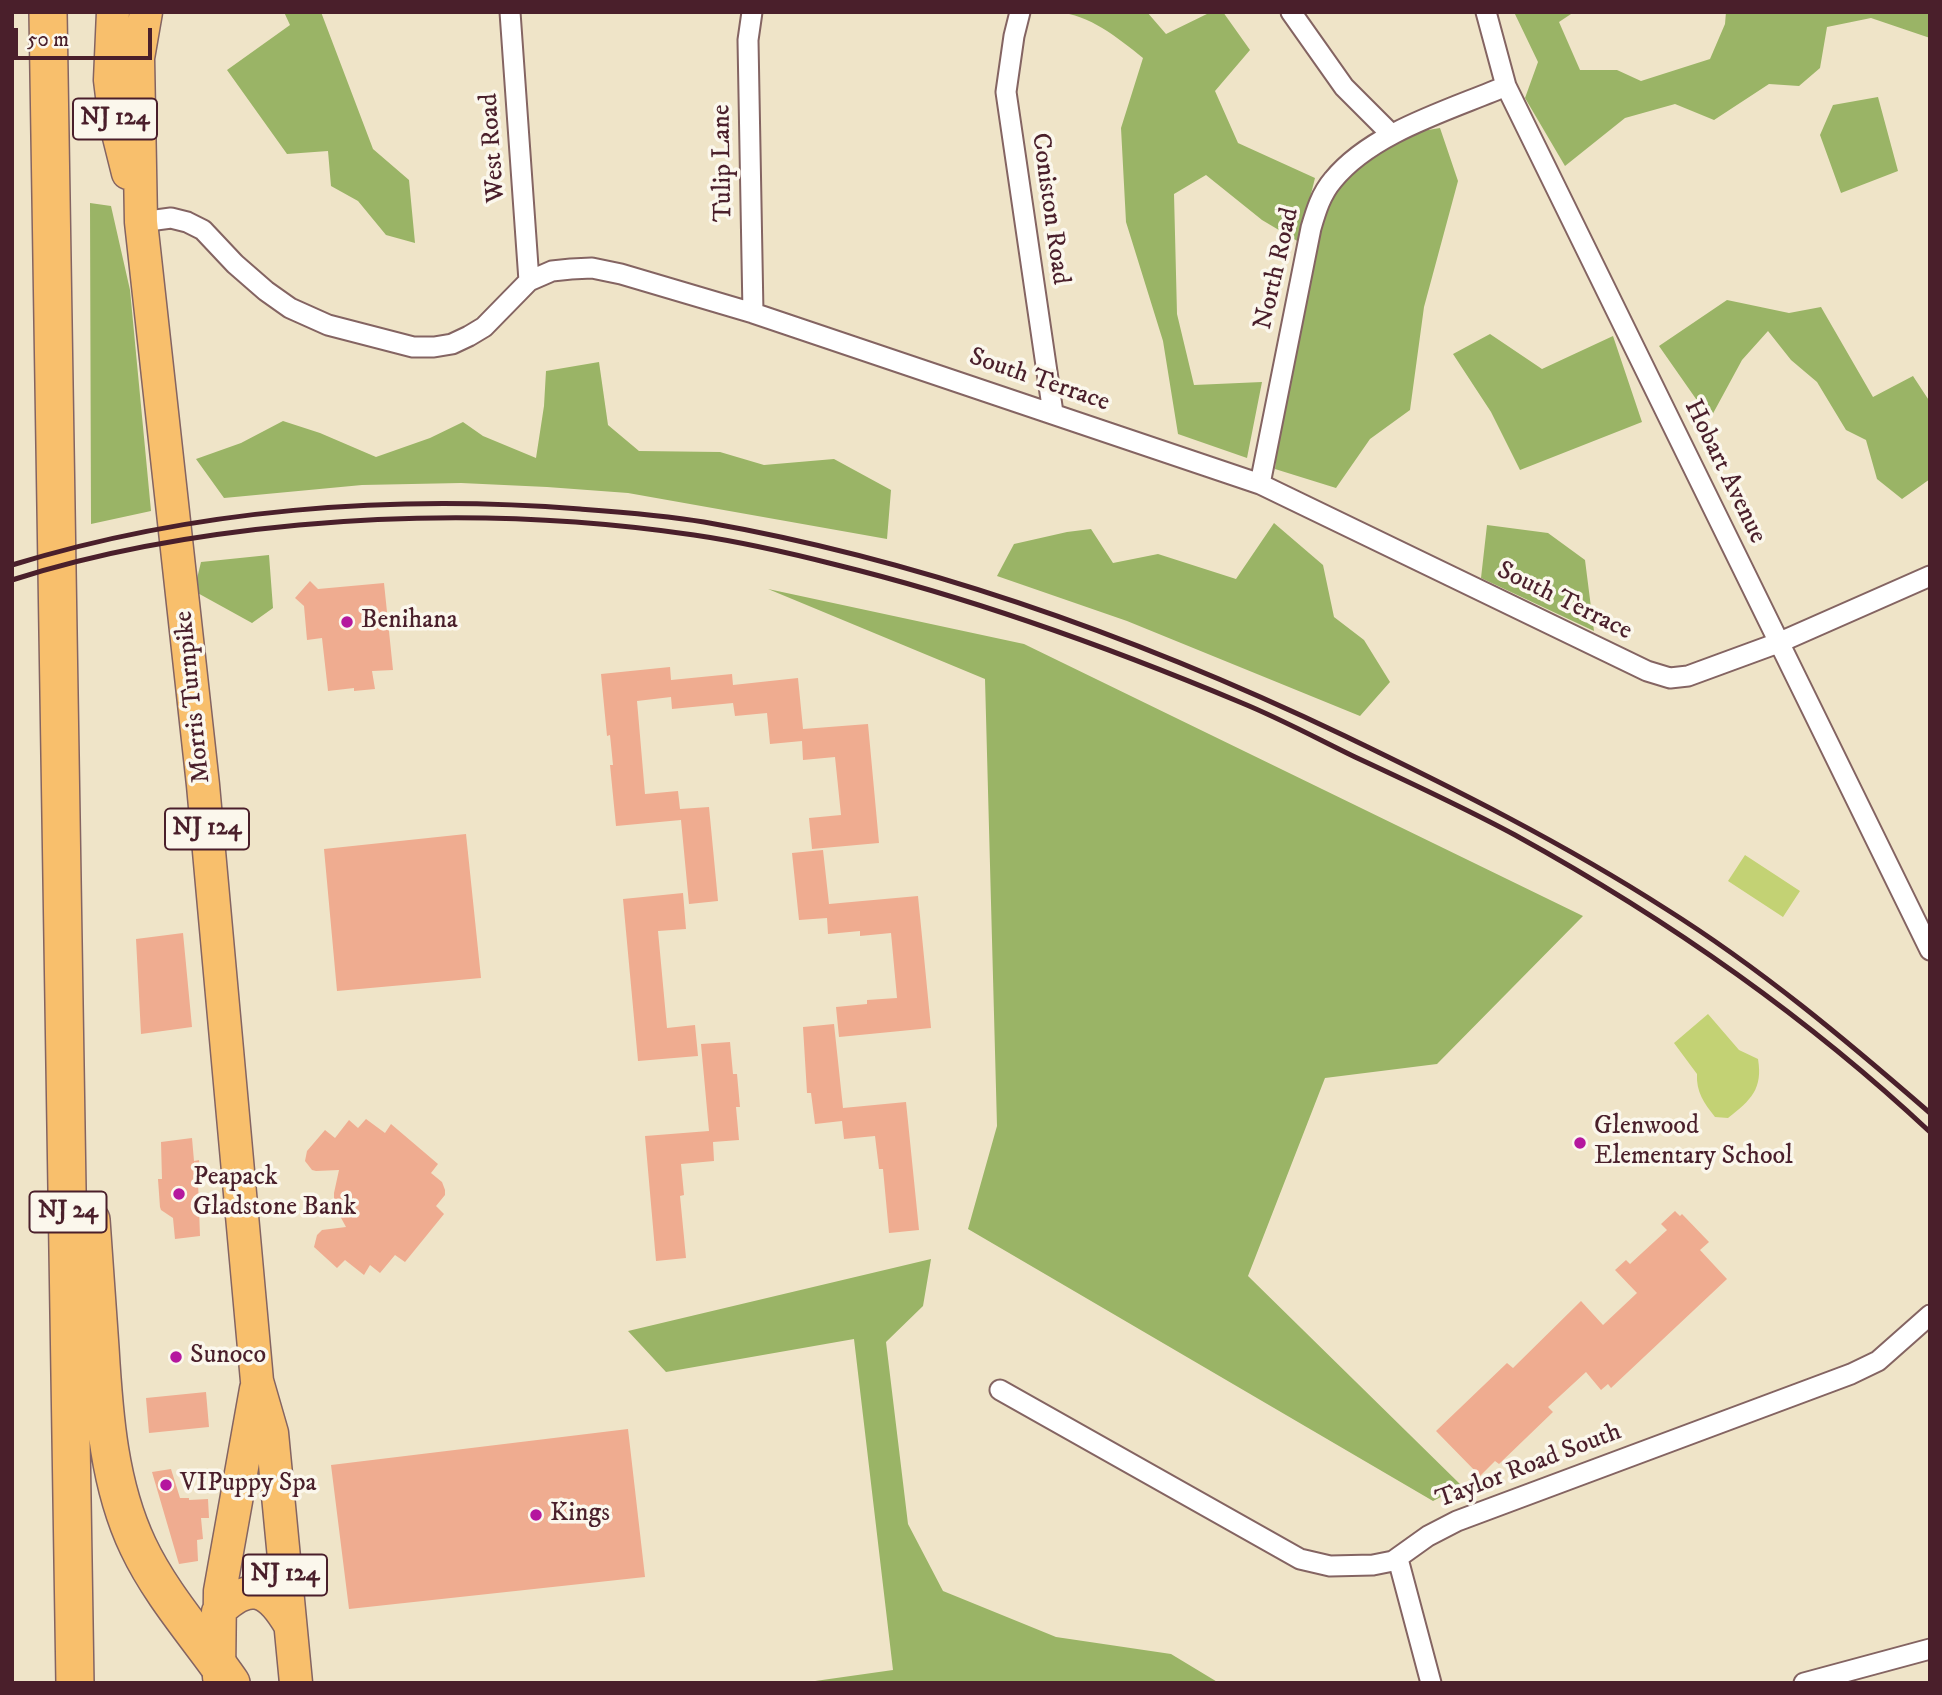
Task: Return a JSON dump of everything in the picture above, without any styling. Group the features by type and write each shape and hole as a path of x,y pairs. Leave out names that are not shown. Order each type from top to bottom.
{"highway":[{"name":"NJ 24","path":"48,12 75,1683"},
{"path":"59,741 104,1407 111,1460 124,1513 139,1548 223,1676"}],"main road":[{"name":"NJ 124","path":"113,12 110,80 115,121 141,222"},
{"name":"NJ 124","path":"141,222 138,58 146,12"},
{"name":"Morris Turnpike","path":"141,222 204,798 257,1381 272,1433 296,1683"},
{"name":"Morris Turnpike","path":"223,1676 218,1612 257,1381"},
{"path":"218,1612 240,1594 257,1593 272,1600 290,1625"}],"street":[{"name":"West Road","path":"510,12 529,281"},
{"name":"Tulip Lane","path":"752,12 748,40 752,313"},
{"name":"Coniston Road","path":"1020,12 1006,92 1053,413"},
{"path":"1291,12 1343,86 1391,134"},
{"name":"Hobart Avenue","path":"1486,12 1506,86 1930,950"},
{"name":"North Road","path":"1260,484 1318,204 1333,180 1391,134 1506,86"},
{"name":"South Terrace","path":"141,222 171,218 187,222 203,230 234,264 290,308 328,325 413,347 452,344 469,336 484,327 529,281 552,271 592,268 752,313 1260,484 1647,671 1670,678 1688,676 1778,643 1930,576"},
{"name":"Taylor Road South","path":"1000,1390 1300,1559 1330,1566 1373,1565 1398,1559 1428,1536 1457,1521 1851,1374 1878,1361 1930,1315"},
{"path":"1398,1559 1431,1683"},
{"path":"1804,1683 1930,1649"}],"green space":[{"path":"284,12 321,12 373,149 409,180 415,243 386,235 358,201 331,186 328,151 287,154 227,70 290,25"},
{"path":"1057,12 1147,12 1166,34 1211,12 1223,12 1250,50 1215,91 1238,143 1315,178 1299,242 1262,220 1206,175 1174,194 1177,314 1194,385 1262,382 1247,458 1178,434 1163,341 1126,222 1121,128 1143,58 1092,22"},
{"path":"1514,12 1574,12 1559,22 1580,70 1617,70 1641,81 1710,59 1725,24 1726,12 1930,12 1930,38 1871,18 1827,27 1820,68 1799,86 1769,84 1714,120 1675,104 1625,118 1565,166 1525,98 1538,62"},
{"path":"1878,97 1898,171 1841,193 1820,135 1833,105"},
{"path":"1440,128 1458,181 1424,307 1410,410 1370,439 1336,488 1275,469 1281,412 1321,212 1356,168 1410,133"},
{"path":"90,203 111,206 130,290 151,511 91,524"},
{"path":"1727,300 1789,313 1821,307 1873,397 1913,376 1930,402 1930,479 1902,499 1877,479 1866,440 1846,430 1817,382 1791,360 1768,331 1742,360 1710,419 1659,346"},
{"path":"1490,334 1542,369 1613,336 1642,422 1520,470 1491,412 1453,354"},
{"path":"599,362 608,425 639,451 720,452 764,465 834,459 891,490 887,539 628,493 547,487 461,483 362,485 224,498 196,459 241,443 283,421 320,433 376,457 430,438 463,422 483,436 536,458 546,371"},
{"path":"1274,523 1323,565 1334,617 1364,640 1390,682 1360,716 1127,621 997,576 1014,544 1091,529 1113,563 1158,554 1236,579"},
{"path":"1487,525 1548,533 1585,560 1594,631 1481,578"},
{"path":"269,555 273,608 252,623 194,591 201,562"},
{"path":"768,589 1024,644 1583,916 1437,1064 1325,1078 1248,1276 1462,1486 1433,1501 968,1229 997,1126 985,679"},
{"path":"1745,855 1800,891 1783,917 1728,881"},
{"path":"1708,1014 1739,1050 1758,1059 1759,1078 1754,1093 1728,1118 1715,1117 1707,1107 1699,1092 1697,1074 1674,1043"},
{"path":"931,1259 923,1306 886,1342 908,1524 943,1591 1056,1637 1171,1654 1219,1683 801,1683 893,1670 854,1339 666,1372 628,1331"}],"building":[{"name":"Benihana","path":"310,581 318,589 384,583 393,670 372,671 375,689 328,691 322,638 307,640 304,606 295,598"},
{"path":"670,667 671,680 732,674 733,685 798,678 803,729 868,724 879,843 812,849 809,818 841,815 835,757 803,760 802,741 770,744 767,713 735,716 733,703 672,709 671,697 637,701 645,794 678,791 680,809 709,807 718,901 689,904 681,820 616,826 610,765 613,765 610,735 607,736 601,674"},
{"path":"466,834 481,978 337,991 324,849"},
{"path":"823,850 829,904 918,896 931,1028 839,1037 836,1007 867,1004 867,1000 897,998 891,933 860,936 860,931 828,934 827,918 799,920 792,853"},
{"path":"683,893 686,929 658,931 667,1028 695,1025 698,1056 638,1061 623,899"},
{"path":"183,933 192,1027 141,1034 136,939"},
{"path":"834,1024 843,1108 906,1102 919,1230 889,1233 883,1169 879,1169 875,1136 844,1139 842,1121 815,1124 811,1093 807,1093 803,1027"},
{"path":"730,1042 733,1074 737,1074 739,1140 713,1142 714,1161 681,1164 684,1195 680,1196 686,1258 656,1261 645,1136 709,1131 701,1044"},
{"path":"366,1119 385,1133 391,1124 438,1164 431,1173 442,1182 445,1195 436,1206 444,1214 405,1262 395,1255 380,1273 370,1265 364,1275 345,1260 337,1268 314,1247 317,1235 322,1230 346,1227 334,1205 339,1170 312,1170 305,1161 307,1151 325,1130 335,1138 349,1120 358,1128"},
{"name":"Peapack Gladstone Bank","path":"192,1138 194,1161 199,1160 201,1180 198,1181 200,1236 175,1239 173,1218 160,1207 158,1179 162,1179 161,1142"},
{"name":"Glenwood Elementary School","path":"1675,1211 1680,1216 1682,1214 1709,1242 1700,1250 1727,1279 1611,1388 1608,1384 1601,1390 1586,1372 1548,1407 1553,1412 1499,1464 1495,1461 1480,1476 1436,1431 1507,1363 1513,1368 1581,1301 1603,1325 1637,1293 1615,1270 1626,1260 1630,1264 1667,1230 1661,1224"},
{"path":"206,1392 209,1427 149,1433 146,1398"},
{"name":"Kings","path":"628,1429 645,1577 349,1609 331,1465"},
{"path":"171,1469 180,1498 208,1499 209,1518 201,1518 203,1539 197,1540 198,1561 179,1564 152,1472"}],"railway":[{"path":"12,565 151,531 293,510 365,505 509,505 689,520 787,538 951,581 1032,607 1191,667 1345,736 1548,839 1701,932 1769,980 1930,1113"},
{"path":"12,580 118,552 226,533 348,521 447,518 546,520 712,538 802,556 889,578 992,609 1093,644 1242,703 1515,835 1625,900 1731,970 1833,1048 1930,1132"}],"place":[{"name":"Benihana","path":"347,622"},
{"name":"Glenwood Elementary School","path":"1580,1143"},
{"name":"Peapack Gladstone Bank","path":"179,1194"},
{"name":"Sunoco","path":"176,1357"},
{"name":"VIPuppy Spa","path":"166,1485"},
{"name":"Kings","path":"536,1515"}]}
